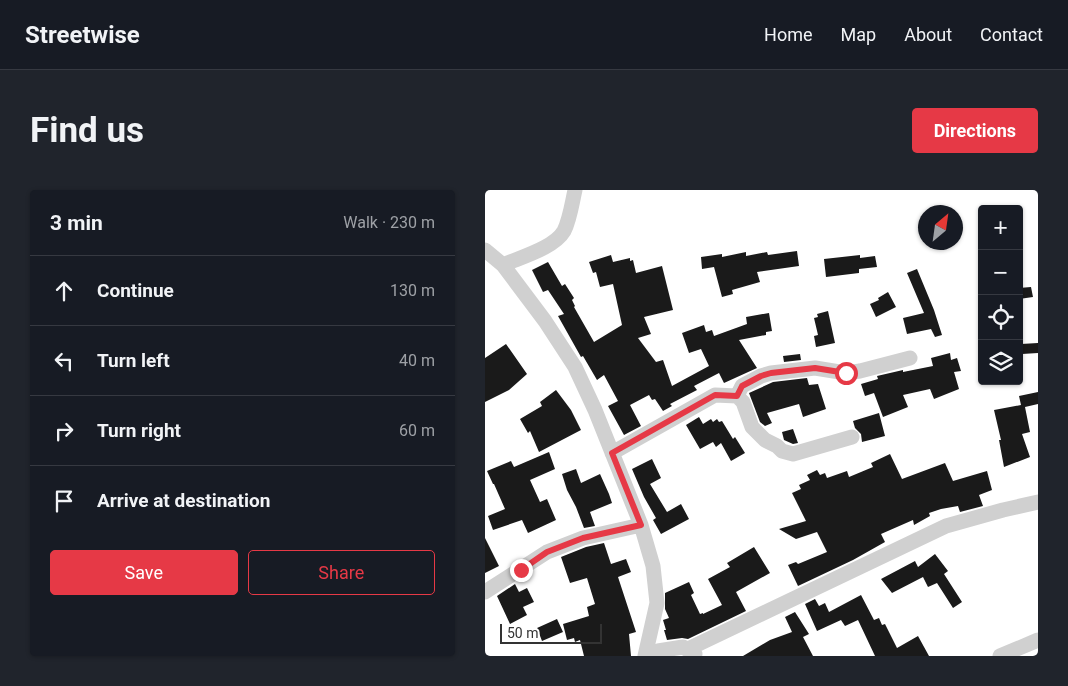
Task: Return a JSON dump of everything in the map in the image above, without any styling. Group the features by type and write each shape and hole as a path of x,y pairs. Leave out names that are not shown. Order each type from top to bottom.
{"street":[{"path":"503,265 557,240 564,231 575,190"},
{"path":"485,250 503,265 545,321 575,367 641,525 653,566 657,603 645,656"},
{"path":"737,396 742,386 766,374 815,368 846,373 910,358"},
{"path":"612,453 715,395 737,396 743,402 752,427 765,440 782,451 793,454 852,437"},
{"path":"645,656 658,651 683,647 692,653 946,526 1038,502"},
{"path":"485,592 547,552 583,538 641,525"},
{"path":"1000,656 1038,640"}],"building":[{"path":"797,251 799,266 757,272 760,282 732,290 733,294 722,297 714,267 702,269 701,257 722,254 722,257 746,252 746,256 767,252 768,255"},
{"path":"611,255 613,262 630,258 630,261 633,260 636,273 662,266 673,310 644,317 651,334 638,338 656,362 663,360 672,386 709,366 701,349 689,353 682,333 704,325 706,332 712,330 714,336 747,324 746,317 769,313 772,331 766,332 766,335 739,340 757,368 724,383 719,373 694,386 697,390 670,404 672,406 663,411 655,399 652,400 649,395 630,405 641,426 624,435 608,406 618,401 604,375 597,380 583,356 581,357 558,316 564,314 548,290 543,292 532,270 548,262 562,286 565,284 574,298 572,300 574,307 594,342 622,325 613,284 600,287 596,272 593,273 589,262"},
{"path":"860,255 860,258 875,256 877,267 859,269 859,273 826,277 824,259"},
{"path":"917,269 942,335 935,337 931,329 907,334 903,318 924,313 907,273"},
{"path":"1031,287 1033,297 1023,298 1023,288"},
{"path":"888,292 896,307 876,317 870,304 879,300 878,298"},
{"path":"828,311 835,343 816,347 814,336 818,335 814,318 818,317 817,314"},
{"path":"1038,343 1038,353 1023,354 1023,344"},
{"path":"506,344 527,374 509,390 485,402 485,358"},
{"path":"950,353 951,360 957,358 961,371 954,372 959,389 934,399 930,389 903,395 908,407 883,417 874,393 865,396 861,384 878,379 877,376 933,366 931,358"},
{"path":"800,354 801,360 784,362 783,356"},
{"path":"807,378 809,385 818,384 826,409 803,417 799,404 767,413 772,423 765,426 760,422 749,393 773,382"},
{"path":"556,390 571,410 581,430 539,452 530,431 528,433 520,419 542,406 540,402"},
{"path":"1038,392 1038,404 1025,407 1030,432 1022,434 1030,457 1004,467 999,440 1001,440 994,410 1021,405 1019,396"},
{"path":"879,413 885,436 862,442 861,434 855,428 853,421"},
{"path":"699,417 703,424 711,419 713,422 717,419 719,422 722,421 733,439 735,437 745,453 731,461 721,443 716,447 713,442 700,449 686,425"},
{"path":"793,429 798,443 793,444 784,440 782,432"},
{"path":"549,452 555,469 530,480 540,502 547,499 556,520 528,533 522,520 493,530 488,516 505,509 487,471 511,461 514,467"},
{"path":"890,454 902,479 945,463 953,481 987,471 992,490 979,495 983,506 960,512 958,506 929,513 930,516 914,525 913,520 881,534 885,542 853,560 798,586 788,565 796,562 798,564 827,552 817,532 796,539 779,529 806,521 792,493 801,489 799,485 810,480 807,475 817,470 820,475 825,473 827,478 847,471 849,477 873,467 871,463"},
{"path":"652,459 661,478 650,484 667,512 681,504 689,519 661,534 653,520 656,518 644,497 632,469"},
{"path":"576,469 581,483 600,474 612,503 590,512 595,526 584,528 567,490 562,474"},
{"path":"485,538 499,566 485,573"},
{"path":"604,543 611,564 626,559 631,572 618,577 636,632 629,634 631,656 584,656 580,640 575,642 574,638 567,640 563,624 589,616 587,607 595,604 587,578 570,583 561,557 586,547"},
{"path":"754,547 770,573 736,592 746,611 688,639 667,640 663,620 669,618 665,609 665,593 689,582 694,593 691,595 700,614 722,605 708,579 730,567 727,563"},
{"path":"935,554 948,571 944,574 962,602 953,608 937,583 928,587 923,577 892,593 881,579 915,561 918,567"},
{"path":"515,584 519,592 527,588 534,602 523,607 527,615 510,624 497,596"},
{"path":"861,595 874,620 879,618 882,625 885,624 897,648 918,636 929,656 875,656 858,620 845,626 841,620 817,631 805,604 815,599 819,606 825,603 829,612"},
{"path":"795,612 809,634 803,637 813,656 743,656 770,640 792,632 785,617"},
{"path":"557,619 563,632 542,641 537,628"}],"route":[{"path":"521,570 547,552 583,538 641,525 612,453 715,395 737,396 742,386 761,376 771,373 815,368 846,373"}]}
